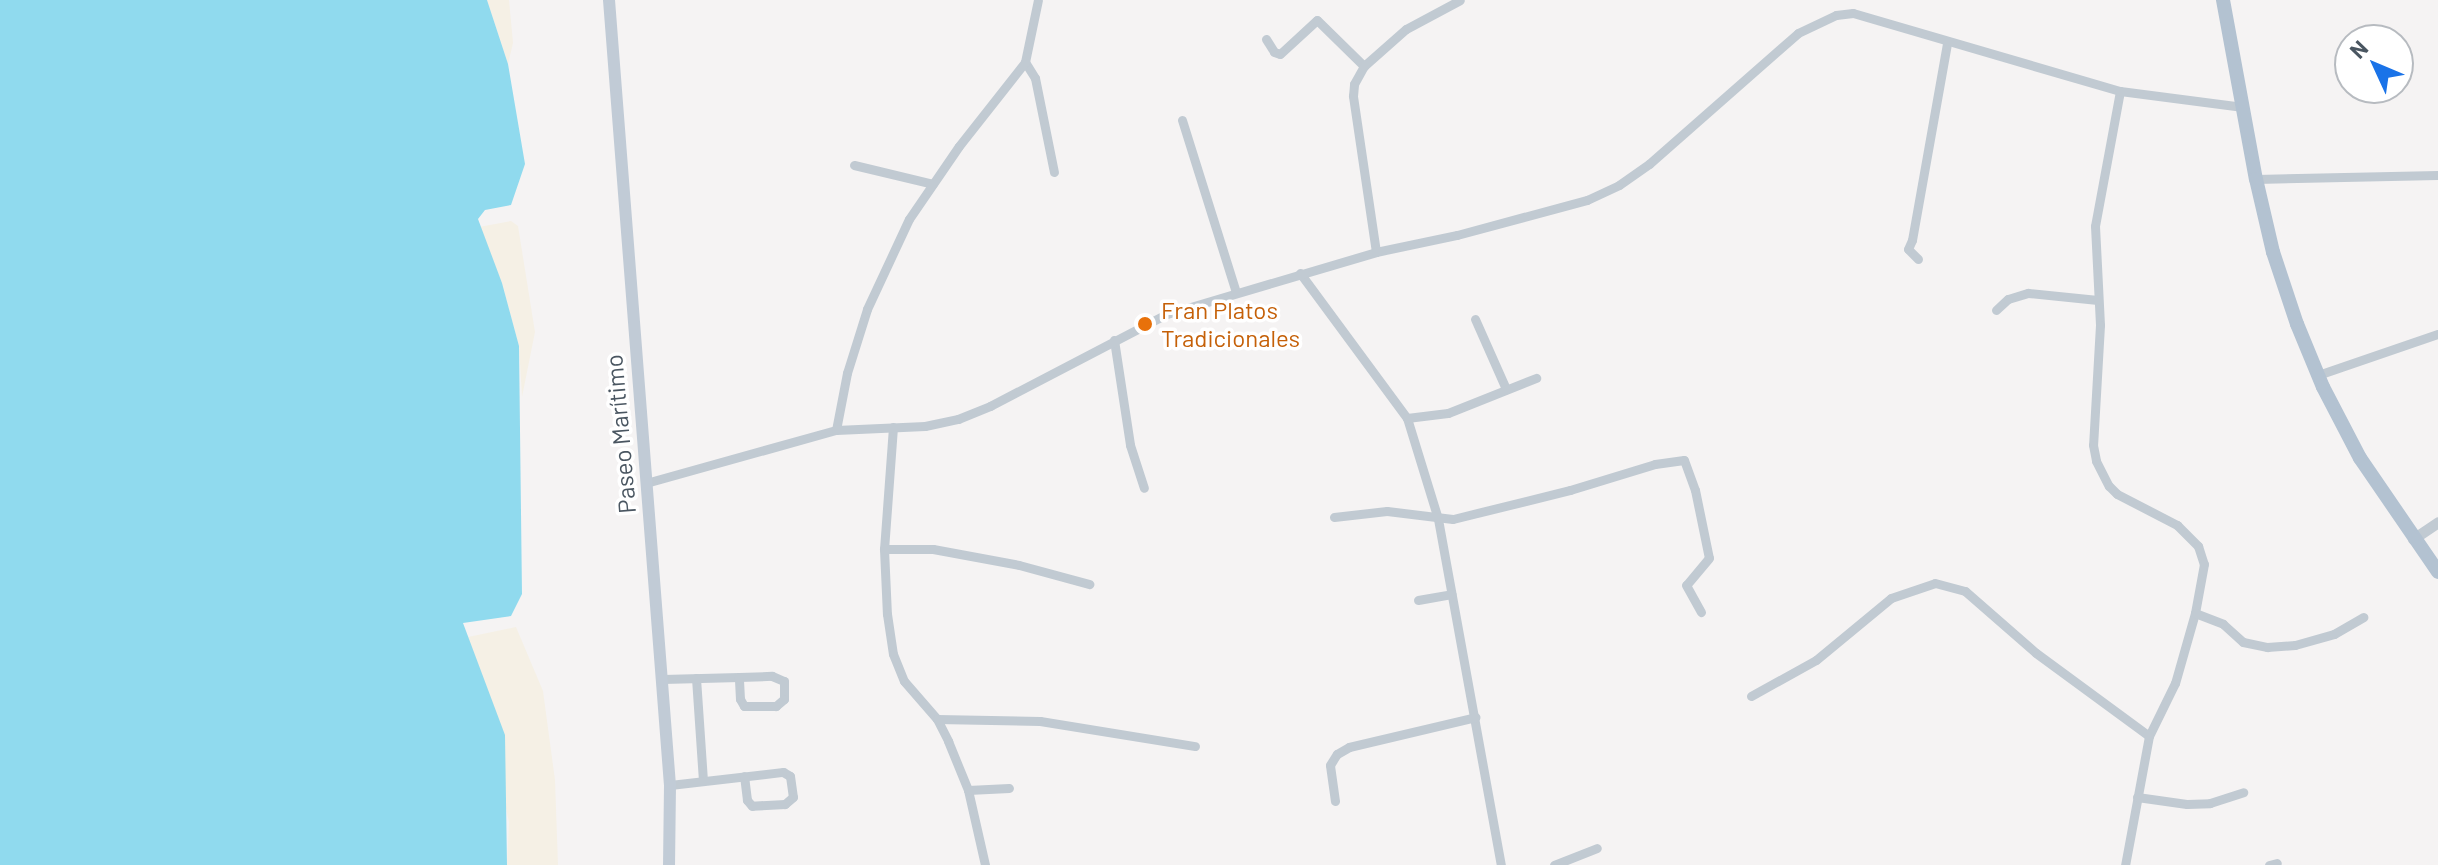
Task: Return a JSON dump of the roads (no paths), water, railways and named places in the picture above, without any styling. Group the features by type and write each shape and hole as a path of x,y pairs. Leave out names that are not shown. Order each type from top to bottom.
{"main road":[{"name":"Paseo Marítimo","path":"609,0 663,679 670,785 669,865"},
{"path":"2223,0 2256,179 2273,252 2318,375 2360,458 2438,572"}],"street":[{"path":"836,430 847,373 867,309 909,219 1025,62 1038,0"},
{"path":"1376,252 1353,96 1354,84 1364,66 1406,29 1460,0"},
{"path":"1851,0 1853,13"},
{"path":"646,483 836,430 936,423 990,406 1167,314 1376,252 1565,208 1603,193 1649,164 1798,33 1836,15 1853,13 1947,43 2120,91 2243,107"},
{"path":"1266,39 1274,52 1280,54 1317,20 1364,66"},
{"path":"1918,259 1908,249 1947,43"},
{"path":"1025,62 1035,78 1054,172"},
{"path":"2120,91 2097,212 2099,348 2092,433 2096,461 2117,494 2170,520 2198,546 2204,564 2195,613 2175,683 2149,736 2125,865"},
{"path":"1182,120 1236,292"},
{"path":"854,165 933,184"},
{"path":"2256,179 2438,175"},
{"path":"1300,273 1407,418 1438,519 1501,865"},
{"path":"1996,310 2008,299 2028,293 2098,300"},
{"path":"1475,319 1506,389"},
{"path":"2318,375 2438,334"},
{"path":"1114,340 1130,445 1144,488"},
{"path":"1407,418 1448,413 1536,378"},
{"path":"893,427 884,549 887,614 893,654 904,681 937,719 968,790 985,865"},
{"path":"1334,517 1387,511 1453,519 1505,508 1655,464 1684,460 1695,490 1709,553 1707,565 1686,585 1701,612"},
{"path":"2413,539 2438,522"},
{"path":"884,549 933,549 1019,565 1089,584"},
{"path":"1751,696 1816,660 1891,598 1935,583 1965,591 2036,653 2149,736"},
{"path":"1418,600 1451,594"},
{"path":"2195,613 2223,624 2243,642 2267,647 2295,645 2334,634 2364,617"},
{"path":"663,679 739,677 782,678 784,699 776,706 744,706 740,699 739,677"},
{"path":"696,678 703,781"},
{"path":"1335,801 1330,765 1337,754 1349,747 1476,717"},
{"path":"937,719 1040,721 1195,746"},
{"path":"670,785 744,776 787,773 793,797 785,804 752,806 747,800 744,776"},
{"path":"968,790 1009,788"},
{"path":"2137,797 2199,803 2243,792"},
{"path":"1554,865 1597,848"}],"water":[{"path":"0,0 487,0 508,64 525,164 511,205 485,210 478,219 502,283 519,346 522,594 511,616 463,623 505,735 507,865 0,865"}],"place":[{"name":"Fran Platos Tradicionales","path":"1145,324"}]}
